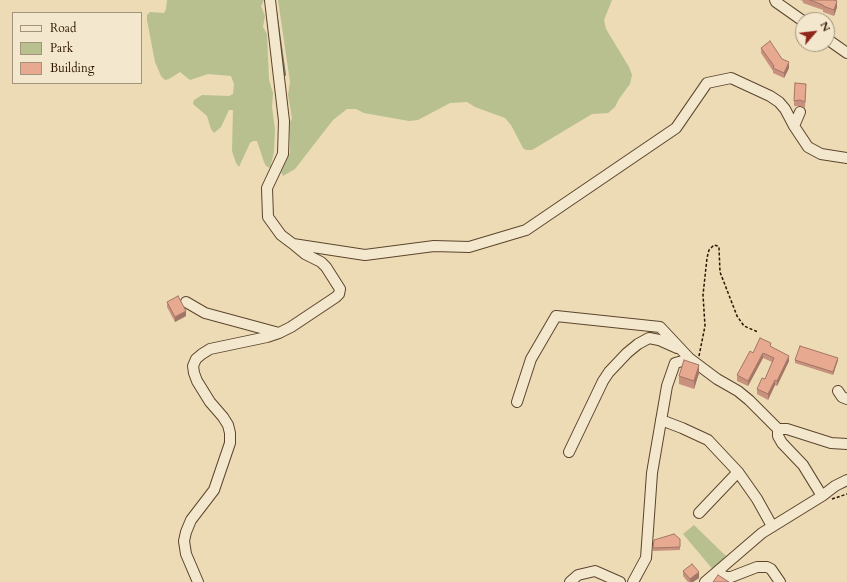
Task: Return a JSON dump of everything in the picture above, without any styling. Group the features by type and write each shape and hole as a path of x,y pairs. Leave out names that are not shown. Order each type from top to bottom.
{"street":[{"path":"198,582 186,554 184,542 186,532 191,520 214,490 230,443 230,433 226,421 210,402 197,381 193,366 196,359 210,349 218,346 259,339 280,333 336,297 340,289 326,267 317,259 305,254 281,235 268,217 267,188 283,154 284,122 270,0"},
{"path":"776,0 776,2 795,15"},
{"path":"835,44 847,53"},
{"path":"293,244 365,254 434,246 468,247 526,230 676,128 707,83 718,80 731,78 770,96 779,102 785,109 808,147 820,154 847,158"},
{"path":"794,126 800,112"},
{"path":"186,302 205,313 280,333"},
{"path":"517,402 530,359 556,316 660,327 694,362"},
{"path":"569,452 602,381 615,364 638,344 649,338 654,338 674,346 717,379 738,391 759,409 779,430"},
{"path":"633,582 646,558 652,473 667,386 675,363 694,362"},
{"path":"838,391 842,398 847,399"},
{"path":"661,420 708,440 738,472 757,498 772,526"},
{"path":"779,430 787,429 830,443 847,444"},
{"path":"779,430 777,434 779,439 803,465 822,496"},
{"path":"699,513 738,472"},
{"path":"705,582 752,541 772,526 822,496 831,488 847,480"},
{"path":"822,496 847,487"},
{"path":"717,573 726,577 731,577 757,567 767,567 771,569 780,582"},
{"path":"570,582 578,575 595,572 620,582"}],"path":[{"path":"694,362 705,326 703,295 707,258 711,247 714,245 718,246 719,248 720,272 737,316 744,326 758,332"}],"green space":[{"path":"167,0 264,0 261,6 265,16 263,27 267,34 269,80 273,93 272,107 275,130 274,152 270,168 266,166 264,162 257,141 250,143 239,167 236,163 232,151 233,110 229,110 221,127 214,133 211,129 207,116 193,104 194,100 202,95 229,96 233,94 234,84 231,76 208,74 190,80 180,72 165,80 161,76 155,62 147,15 150,12 164,13"},
{"path":"278,0 612,0 604,20 606,29 629,67 632,75 630,84 615,107 608,113 592,114 532,150 526,150 523,148 511,125 505,118 475,107 467,102 450,103 418,120 409,121 364,113 356,109 347,109 333,120 295,169 283,176 281,172 290,153 290,122 292,118 288,95 290,82"},
{"path":"694,525 729,559 715,572 683,534"}],"building":[{"path":"810,0 834,0 837,1 834,10"},
{"path":"770,41 782,59 789,62 784,73 773,68 774,66 761,48"},
{"path":"795,83 806,84 805,102 800,100 794,101"},
{"path":"178,296 186,311 175,317 167,302"},
{"path":"760,338 771,343 770,346 789,356 777,381 775,380 768,394 757,389 762,378 765,379 774,358 763,353 748,381 737,375 750,351 753,353"},
{"path":"800,346 838,358 833,372 795,360"},
{"path":"684,360 699,365 694,381 679,376"},
{"path":"674,534 680,539 680,547 653,548 654,540"},
{"path":"692,564 699,572 690,579 683,571"},
{"path":"718,575 729,582 713,582"}],"waterway":[{"path":"276,11 285,75"}]}
